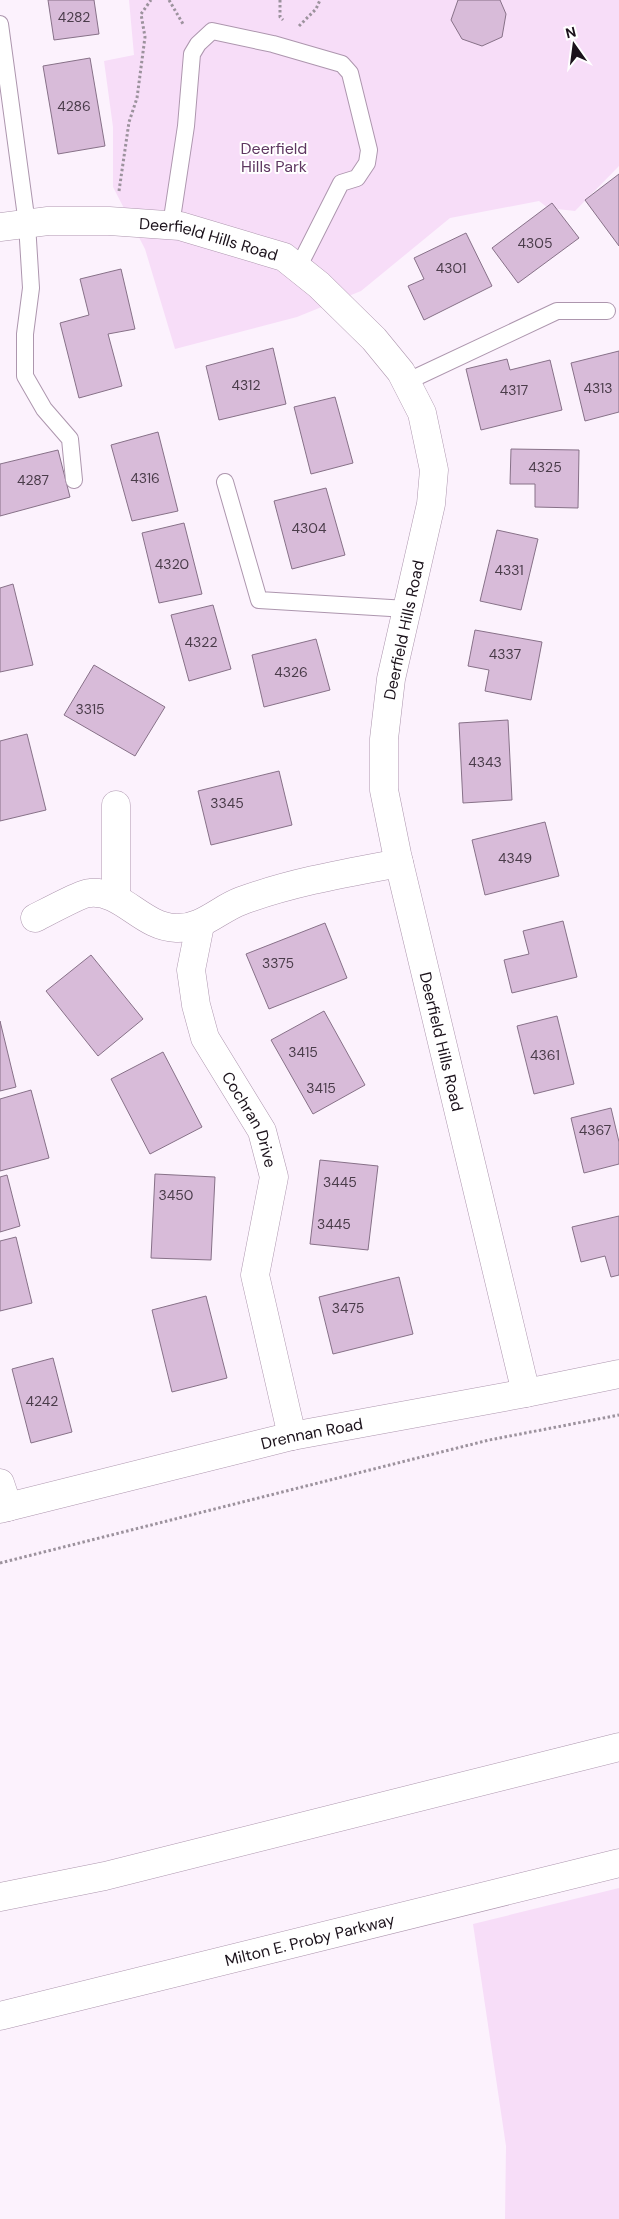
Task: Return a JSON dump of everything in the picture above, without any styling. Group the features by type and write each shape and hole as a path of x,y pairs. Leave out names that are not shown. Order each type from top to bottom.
{"main road":[{"name":"Deerfield Hills Road","path":"0,227 48,221 109,221 171,225 234,241 284,257 319,285 374,339 401,372 422,413 434,470 431,504 391,678 384,739 384,790 399,863 526,1393"},
{"path":"116,805 116,898"},
{"path":"35,918 90,892 116,898 145,920 176,928 200,925 239,902 313,879 399,863"},
{"name":"Cochran Drive","path":"200,925 191,970 196,1006 205,1038 262,1131 274,1177 255,1275 292,1436"},
{"name":"Drennan Road","path":"3,1500 292,1436 619,1374"},
{"path":"0,1897 105,1876 619,1747"},
{"name":"Milton E. Proby Parkway","path":"0,2016 619,1863"}],"lane":[{"path":"0,24 27,224 31,288 25,334 25,376 44,409 70,439 74,480"},
{"path":"171,225 186,126 192,54 198,44 212,31 273,44 342,64 350,73 369,150 367,163 357,178 341,183 298,268"},
{"path":"406,382 557,310 607,311"},
{"path":"225,482 259,600 407,609"}],"path":[{"path":"118,198 129,122 138,98 145,37 141,14 151,0"},
{"path":"169,0 186,29"},
{"path":"280,0 280,17 285,21"},
{"path":"295,30 316,9 320,0"},
{"path":"0,1563 489,1440 619,1415"}],"green space":[{"name":"Deerfield Hills Park","path":"129,0 619,0 619,166 575,211 548,208 539,201 450,218 361,291 297,317 175,349 145,249 113,187 113,127 104,61 134,55"},
{"path":"619,1888 619,2219 505,2219 506,2146 473,1924"}],"building":[{"path":"48,0 94,0 99,34 54,40"},
{"path":"458,0 500,0 506,14 502,37 482,46 462,39 451,20"},
{"path":"90,58 105,146 58,154 43,66"},
{"path":"619,174 619,246 585,200"},
{"path":"552,203 579,238 518,283 492,248"},
{"path":"466,233 492,286 424,320 408,286 424,279 414,258"},
{"path":"121,269 135,329 108,334 122,386 79,398 60,323 89,315 80,279"},
{"path":"273,348 286,404 219,420 206,366"},
{"path":"619,351 619,412 585,421 571,363"},
{"path":"507,359 510,370 550,360 562,410 481,430 466,369"},
{"path":"335,397 353,463 311,474 294,407"},
{"path":"158,432 178,511 132,521 111,445"},
{"path":"511,449 579,450 578,508 535,507 535,484 510,484"},
{"path":"58,450 70,497 0,516 0,464"},
{"path":"326,488 345,555 292,569 274,501"},
{"path":"184,523 202,594 159,603 142,533"},
{"path":"497,530 538,539 521,610 480,601"},
{"path":"13,584 33,665 0,672 0,588"},
{"path":"213,605 231,669 189,681 171,615"},
{"path":"475,630 542,642 531,700 485,691 489,670 468,666"},
{"path":"316,639 330,690 264,707 252,655"},
{"path":"94,665 165,707 135,756 64,715"},
{"path":"508,720 512,800 463,803 459,723"},
{"path":"27,734 46,810 0,821 0,741"},
{"path":"279,771 292,825 211,845 198,791"},
{"path":"545,822 559,876 485,895 472,840"},
{"path":"563,921 577,977 512,993 504,960 529,954 523,931"},
{"path":"325,923 347,978 269,1009 246,954"},
{"path":"91,955 143,1019 98,1056 46,991"},
{"path":"324,1011 365,1085 313,1114 271,1040"},
{"path":"557,1016 574,1084 534,1094 517,1026"},
{"path":"0,1021 16,1087 0,1091"},
{"path":"163,1052 202,1127 150,1154 111,1079"},
{"path":"31,1090 49,1158 0,1171 0,1099"},
{"path":"611,1108 619,1142 619,1164 584,1173 571,1118"},
{"path":"320,1160 378,1166 368,1250 310,1244"},
{"path":"155,1174 215,1177 211,1260 151,1258"},
{"path":"7,1175 20,1226 0,1232 0,1177"},
{"path":"619,1216 619,1275 611,1277 605,1256 581,1262 572,1227"},
{"path":"16,1237 32,1303 0,1311 0,1241"},
{"path":"399,1277 413,1334 333,1354 319,1297"},
{"path":"206,1296 227,1378 172,1392 152,1310"},
{"path":"53,1358 72,1432 31,1443 12,1369"}]}
